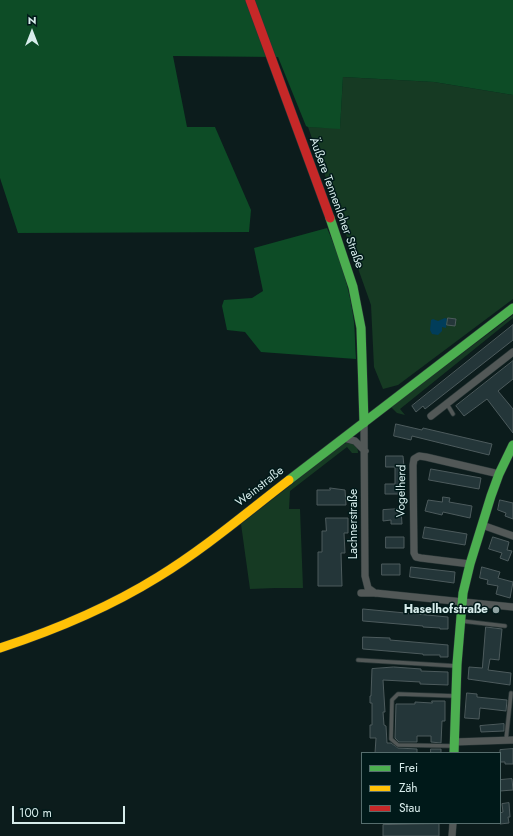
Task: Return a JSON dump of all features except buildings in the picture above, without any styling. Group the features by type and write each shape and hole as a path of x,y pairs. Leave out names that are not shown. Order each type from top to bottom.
{"street":[{"name":"Äußere Tennenloher Straße","path":"250,0 331,220 353,287 361,328 364,423"},
{"name":"Weinstraße","path":"0,648 41,634 106,606 140,588 177,565 513,308"},
{"path":"431,416 513,352"},
{"name":"Lachnerstraße","path":"364,423 366,576 368,588 376,593"},
{"path":"344,438 355,441 365,451"},
{"path":"510,740 454,747 455,696 462,602 470,564 490,496 499,474 510,458 513,445"},
{"name":"Vogelherd","path":"470,564 416,557 414,553 414,458 426,456 499,474"},
{"path":"482,525 513,536"},
{"path":"361,593 376,593 513,607"},
{"path":"452,836 453,824"}],"lane":[{"path":"447,404 453,414"},
{"path":"461,621 505,626"},
{"path":"358,660 457,666"},
{"path":"510,740 511,693"},
{"path":"454,747 398,745 392,739 392,700 398,694 455,696"}],"green space":[{"path":"0,0 513,0 513,95 434,82 343,77 340,129 308,127 306,126 278,57 173,56 187,127 215,127 251,210 249,232 18,233 0,178"},
{"path":"343,77 434,82 513,95 513,299 398,385 383,389 374,367 371,305 308,127 340,128"},
{"path":"327,228 340,262 350,297 354,322 356,359 261,352 245,332 227,330 222,306 224,300 252,298 263,291 254,248"},
{"path":"513,315 513,318 400,409 405,415 397,413 391,407"},
{"path":"346,443 355,445 358,453 352,453 347,447 290,491 289,509 300,509 303,588 250,589 241,524"}],"water":[{"path":"445,318 447,319 446,328 442,327 442,331 438,335 432,334 430,330 431,320 433,319 438,321"}],"traffic: fast":[{"path":"330,218 353,287 361,328 364,423"},
{"path":"289,480 513,308"},
{"path":"454,752 457,664 463,593 470,564 491,496 499,474 513,445"}],"traffic: slow":[{"path":"0,648 41,634 81,617 120,599 158,577 192,555 289,480"}],"traffic: jam":[{"path":"250,0 330,218"}],"place":[{"name":"Haselhofstraße","path":"496,610"}]}
